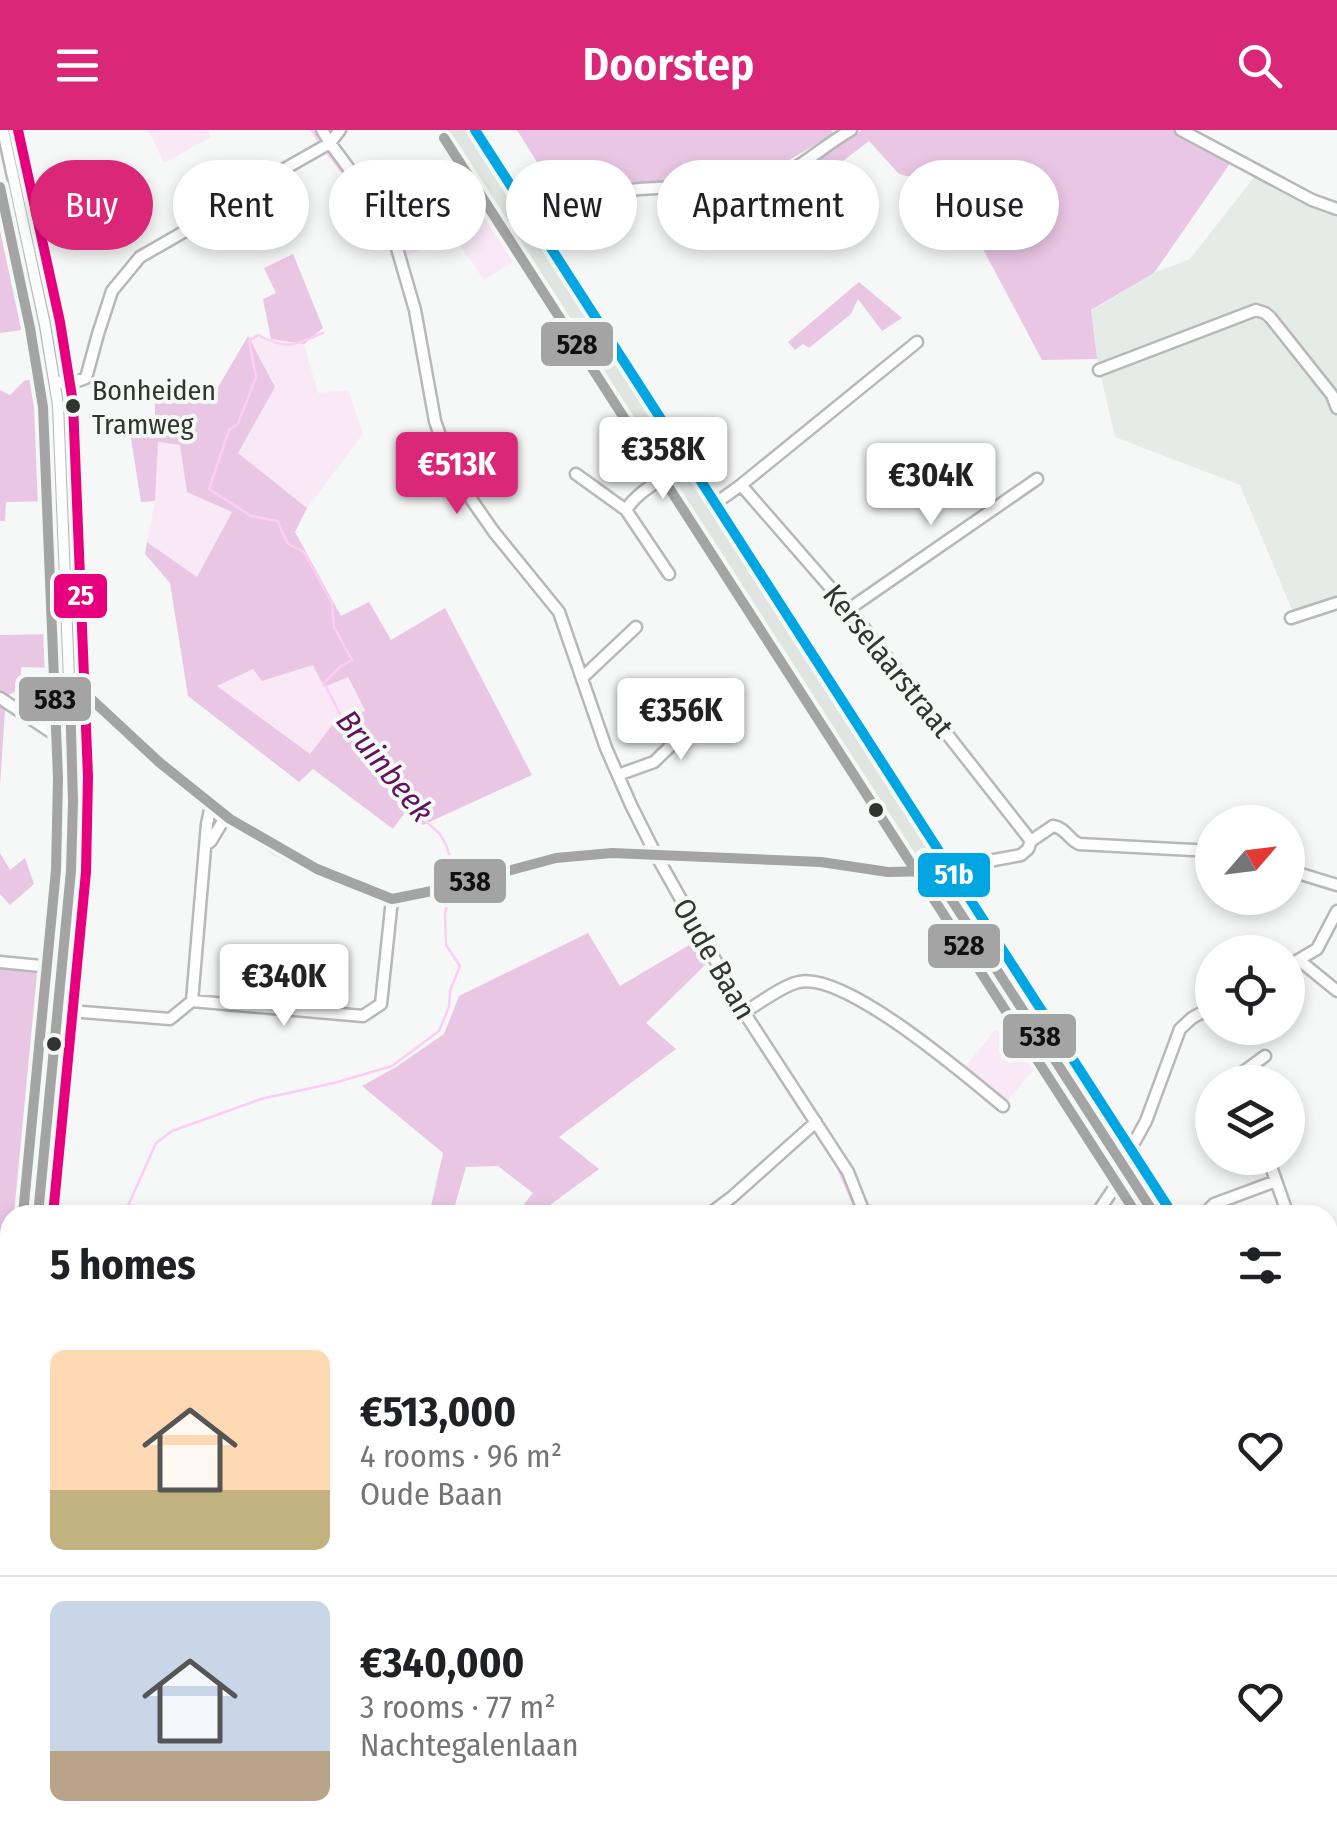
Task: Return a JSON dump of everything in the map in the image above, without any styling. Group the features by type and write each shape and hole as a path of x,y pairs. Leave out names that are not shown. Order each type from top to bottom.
{"main road":[{"path":"457,130 506,206"},
{"path":"534,250 1149,1205"}],"street":[{"path":"3,130 56,382 72,746 73,841 39,1205"},
{"name":"Oude Baan","path":"322,130 381,212 394,238 416,310 435,421 453,474 559,612 618,776 656,856 744,1012 848,1172 860,1205"},
{"path":"56,382 72,383 86,378 112,292 140,257 330,143 340,130"},
{"path":"637,190 754,188 785,174 838,133 851,130"},
{"path":"1181,130 1312,200 1337,209"},
{"path":"1100,370 1256,310 1270,318 1332,395 1337,408"},
{"path":"702,512 918,342"},
{"path":"626,510 641,493 675,470"},
{"path":"576,474 626,510 669,574"},
{"path":"849,609 1037,480"},
{"name":"Kerselaarstraat","path":"741,485 849,609 1031,841"},
{"path":"1291,618 1337,603"},
{"path":"583,677 636,628"},
{"path":"70,694 90,697 146,750 226,816 318,869 392,899 556,858 612,853 821,862 888,872 905,867 972,864 1021,855 1031,841 1053,826 1061,827 1079,844 1195,850"},
{"path":"0,698 72,746"},
{"path":"618,776 654,762 714,704"},
{"path":"192,1001 211,805"},
{"path":"206,844 226,816"},
{"path":"943,885 972,864"},
{"path":"1305,875 1337,884"},
{"path":"57,1010 170,1018 192,1001 363,1016 381,1004 392,899"},
{"path":"1305,956 1321,944 1337,911"},
{"path":"0,962 61,968"},
{"path":"1305,965 1337,991"},
{"path":"744,1012 796,982 812,981 846,992 930,1048 1004,1106"},
{"path":"1101,1205 1146,1121 1180,1030 1195,1016"},
{"path":"1253,1065 1265,1056"},
{"path":"722,1205 816,1122"},
{"path":"1274,1175 1284,1205"},
{"path":"1213,1205 1276,1181"}],"shaded area":[{"path":"148,130 208,130 211,137 164,163"},
{"path":"517,130 831,130 834,134 789,160 657,160 657,181 637,182 637,160 536,160"},
{"path":"862,130 1172,130 1231,162 1154,273 1091,310 1097,359 1042,360 984,250 1059,250 1059,160 899,160 899,174 869,141 844,160 815,160"},
{"path":"1255,176 1337,214 1337,606 1295,617 1240,485 1115,437 1097,359 1091,311 1154,273 1190,259"},
{"path":"7,191 37,328 0,333 0,192"},
{"path":"496,211 506,226 506,250 522,250 525,255 484,280 463,250 486,250 486,216"},
{"path":"293,254 323,328 304,344 271,339 263,299 276,293 264,268"},
{"path":"859,282 902,318 882,331 858,299 851,314 809,348 803,344 795,350 788,342"},
{"path":"248,336 304,344 318,393 348,390 363,434 307,508 238,453 275,387"},
{"path":"248,336 275,387 238,453 307,508 295,532 341,616 369,602 391,640 445,608 532,775 423,825 408,808 393,829 313,769 299,782 188,696 170,583 145,554 147,542 197,577 232,512 187,492 180,445 158,442 155,501 141,502 128,420 155,419 155,401 214,394","holes":["313,665 324,687 348,677 365,710 343,730 336,720 310,754 217,686 253,669 262,681"]},
{"path":"46,372 56,501 6,502 5,521 0,521 0,390 10,395 24,381"},
{"path":"157,442 180,445 232,512 197,577 147,542 155,501"},
{"path":"59,634 61,668 21,667 21,689 6,696 0,786 0,635"},
{"path":"313,665 347,677 365,710 343,730 335,721 310,754 216,686 253,668 262,681"},
{"path":"0,853 10,870 25,858 34,884 10,905 0,894"},
{"path":"588,933 620,986 696,941 708,962 646,1023 676,1049 559,1137 599,1169 550,1205 523,1205 533,1193 498,1166 466,1167 455,1205 431,1205 443,1153 362,1086 444,1034 459,996"},
{"path":"0,965 52,970 32,1205 0,1205"},
{"path":"996,1029 1037,1066 1003,1106 960,1073"}],"waterway":[{"name":"Bruinbeek","path":"312,130 319,142"},
{"name":"Bruinbeek","path":"328,154 333,160"},
{"name":"Bruinbeek","path":"323,333 291,345 258,335 249,341 256,377 238,424 229,430 209,489 251,516 277,521 288,544 304,552 332,603 334,627 352,660 324,683 344,722 364,737 420,816 440,834 455,878"},
{"name":"Bruinbeek","path":"128,1205 156,1143 172,1131 261,1099 392,1066 439,1031 460,966 446,945 445,912 452,893"},
{"path":"835,1161 854,1205"}],"transit line":[{"name":"25","path":"18,130 60,322 73,403 88,777 86,872 54,1205"},
{"name":"51b","path":"475,130 1167,1205"},
{"name":"528","path":"444,138 1131,1205"},
{"name":"583","path":"0,187 43,407 58,778 56,870 24,1205"},
{"name":"538","path":"70,694 89,697 159,762 230,819 317,869 392,899 556,858 612,853 821,862 888,872 933,871"},
{"name":"538","path":"39,1205 71,871 70,694"},
{"name":"538","path":"924,857 1149,1205"}],"place":[{"name":"Bonheiden Tramweg","path":"73,406"}]}
